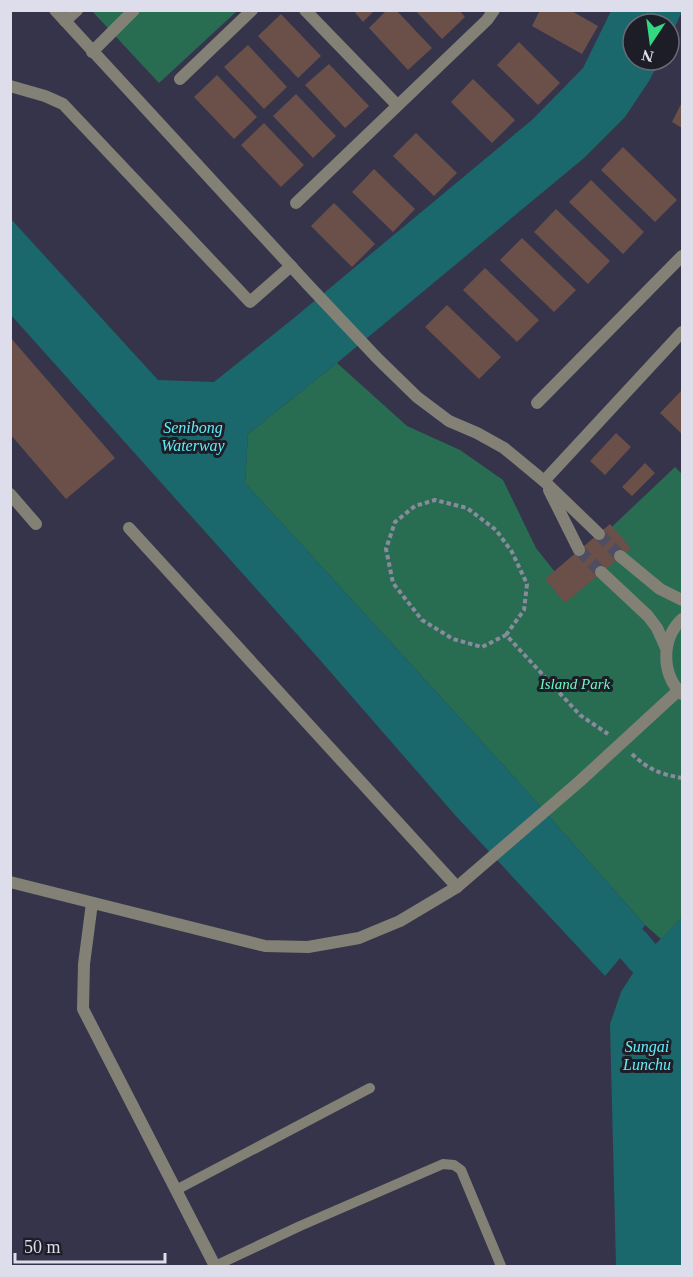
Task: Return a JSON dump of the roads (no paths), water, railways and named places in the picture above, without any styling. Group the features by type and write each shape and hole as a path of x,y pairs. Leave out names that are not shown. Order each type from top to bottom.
{"street":[{"path":"55,10 311,288 417,397 449,421 504,448 544,481 599,534"},
{"path":"65,21 77,10"},
{"path":"92,51 134,10"},
{"path":"180,79 252,10"},
{"path":"305,10 396,105"},
{"path":"296,203 487,20 494,10"},
{"path":"10,86 63,104 250,302 291,266"},
{"path":"537,403 682,256"},
{"path":"544,481 682,332"},
{"path":"544,481 579,550"},
{"path":"10,494 36,524"},
{"path":"129,528 457,886"},
{"path":"620,556 660,589 682,600"},
{"path":"601,572 648,616 657,628 666,648"},
{"path":"10,882 265,946 308,946 359,938 400,921 457,886 681,692 672,681 668,671 666,648 669,638 682,619"},
{"path":"92,903 84,964 83,1009 215,1266"}],"lane":[{"path":"176,1190 370,1088"},
{"path":"215,1266 300,1226 443,1164 454,1165 461,1170 501,1266"}],"water":[{"name":"Senibong Waterway","path":"611,11 682,11 681,13 621,12 621,72 654,72 625,117 584,158 248,434 245,483 515,778 645,925 605,976 455,815 320,660 11,315 10,218 158,380 214,382 533,119 583,68"},
{"name":"Sungai Lunchu","path":"682,917 682,1266 616,1266 610,1024 621,992 643,957"}],"waterway":[{"path":"632,944 643,957"}],"tunnel":[{"path":"599,534 620,556"},
{"path":"579,550 601,572"}],"park label":[{"name":"Island Park","path":"575,684"}]}
